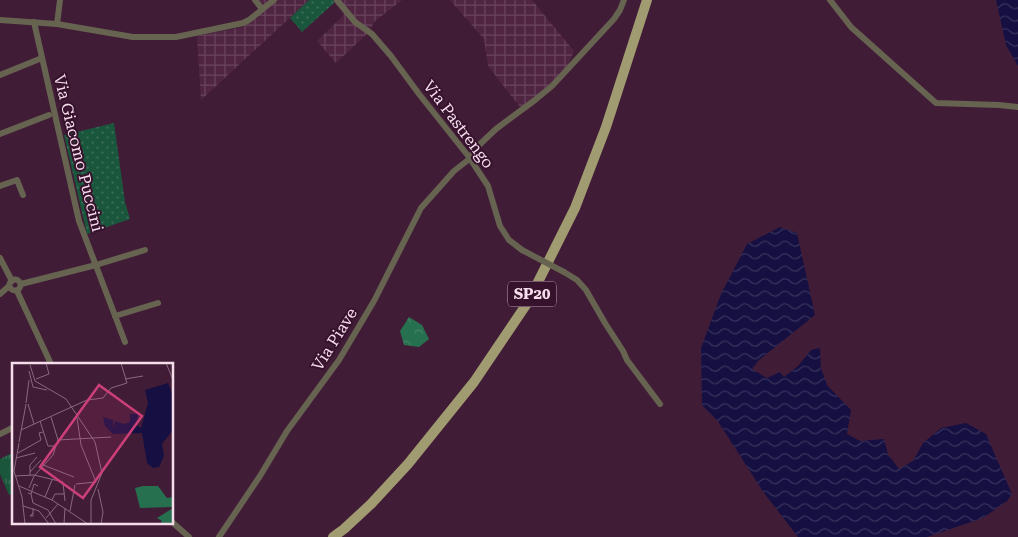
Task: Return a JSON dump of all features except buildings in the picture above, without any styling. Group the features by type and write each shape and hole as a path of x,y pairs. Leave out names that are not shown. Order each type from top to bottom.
{"main road":[{"name":"SP20","path":"333,537 371,504 408,464 474,382 528,302 575,208 606,127 647,0"}],"street":[{"path":"57,24 60,0"},
{"path":"255,0 262,9"},
{"path":"0,20 57,24 133,38 176,37 243,23 274,0"},
{"name":"Via Pastrengo","path":"337,0 355,22 372,34 391,56 470,157 488,186 500,226 508,240 522,250 577,280 586,290 627,360 660,404"},
{"name":"Via Piave","path":"219,537 260,476 287,431 339,360 374,301 421,208 454,171 468,160 477,147 496,129 552,86 614,18 624,0"},
{"path":"830,0 851,27 936,104 999,105 1018,108"},
{"name":"Via Giacomo Puccini","path":"34,22 79,221 125,342"},
{"path":"0,75 42,58"},
{"path":"0,134 49,115"},
{"path":"0,186 16,180 23,195"},
{"path":"20,284 96,265 145,250"},
{"path":"0,258 11,283 11,289 17,291 51,363"},
{"path":"0,294 17,280 20,284"},
{"path":"17,291 20,288 20,284"},
{"path":"116,316 158,303"},
{"path":"0,434 12,428"},
{"path":"174,524 189,537"}],"shaded area":[{"path":"254,0 309,0 201,100 197,36 243,27 262,11"},
{"path":"333,0 402,0 374,22 370,31 336,63 317,41 344,15"},
{"path":"450,0 532,0 574,51 568,65 543,92 520,107 488,66 484,39"}],"green space":[{"path":"309,0 333,0 335,2 302,32 290,18"},
{"path":"114,123 125,202 130,219 87,234 64,135"},
{"path":"409,317 422,325 429,339 419,347 404,345 400,331"},
{"path":"12,453 12,494 9,495 0,474 0,459"}],"water":[{"path":"996,0 1018,0 1018,66 1006,45"},
{"path":"780,227 797,233 815,315 758,361 752,369 767,378 780,372 784,377 798,366 811,350 820,348 821,368 827,385 851,410 847,434 860,441 884,439 888,454 899,469 913,461 923,443 941,428 966,423 986,434 1012,494 1007,501 983,518 927,537 798,537 764,493 717,420 702,405 701,348 721,294 747,244"}]}
